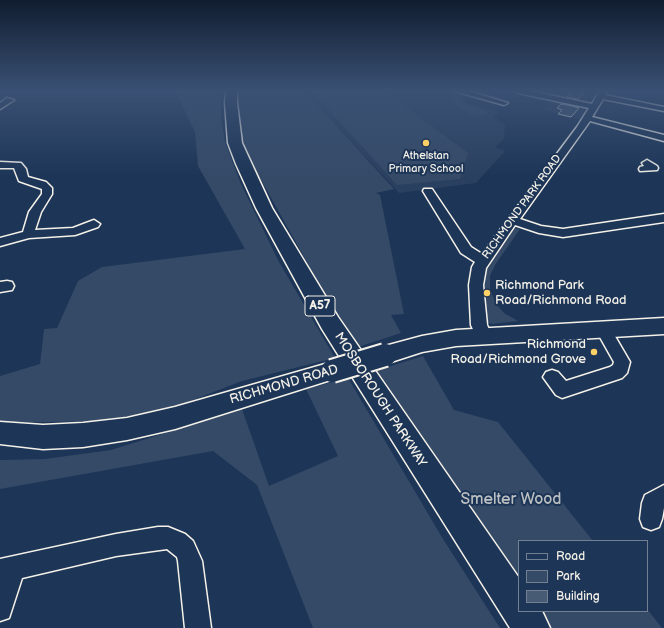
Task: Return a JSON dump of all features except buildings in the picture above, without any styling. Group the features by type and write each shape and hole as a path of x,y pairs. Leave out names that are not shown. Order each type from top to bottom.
{"highway":[{"name":"MOSBOROUGH PARKWAY","path":"233,119 236,143 243,164 264,208 330,323 518,607"},
{"name":"MOSBOROUGH PARKWAY","path":"521,612 532,628"}],"main road":[{"name":"RICHMOND ROAD","path":"0,433 43,436 83,435 127,429 175,418 385,354 434,342 484,336 664,326"}],"street":[{"name":"RICHMOND PARK ROAD","path":"484,336 479,325 476,285 477,273 483,261 512,220 587,119"},
{"path":"593,119 664,138"},
{"path":"0,164 17,165 21,169 23,179 29,182 42,184 47,188 47,194 34,214 28,234"},
{"path":"428,191 466,250 483,261"},
{"path":"512,220 539,229 563,233 664,218"},
{"path":"0,242 28,234 62,233 94,224"},
{"path":"552,377 562,390 616,373 621,368 622,362 604,330"},
{"path":"651,519 653,503 664,496"},
{"path":"0,609 7,569 116,545 158,538 168,538 177,542 185,549 190,561 198,628"}],"shaded area":[{"name":"Athelstan Primary School","path":"331,119 496,119 505,125 504,139 495,147 505,151 476,183 399,193"}],"green space":[{"path":"189,119 222,119 225,142 241,184 279,262 335,358 242,381 162,412 94,421 5,423 0,421 0,376 40,364 44,329 57,328 78,281 102,267 245,249 198,166 195,132"},
{"path":"238,119 331,119 394,189 376,193 380,195 404,314 391,315 401,333 355,348 256,171 239,131"},
{"path":"338,119 423,119 468,153 460,179 397,185"},
{"path":"514,228 520,229 495,265 490,276 490,289 496,304 504,313 518,321 492,324 485,321 481,274 487,262"},
{"name":"Smelter Wood","path":"423,356 454,410 498,422 592,540 518,540 518,578 375,371"},
{"path":"348,378 443,539 500,628 313,628 257,485 213,451 0,489 0,460 45,459 111,450 242,409 269,486 338,456 306,389"},
{"path":"648,610 662,628 552,628 542,612 648,612"}],"place":[{"name":"Athelstan Primary School","path":"426,143"},
{"name":"Richmond Park Road/Richmond Road","path":"487,293"},
{"name":"Richmond Road/Richmond Grove","path":"594,352"}]}
